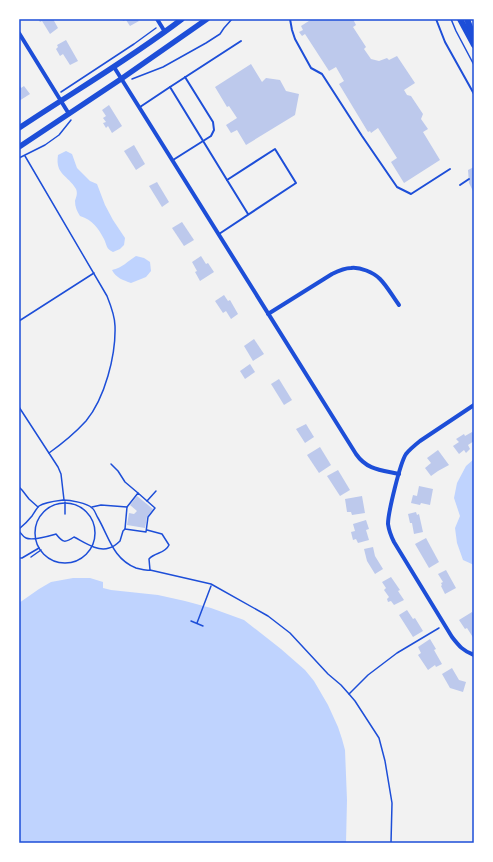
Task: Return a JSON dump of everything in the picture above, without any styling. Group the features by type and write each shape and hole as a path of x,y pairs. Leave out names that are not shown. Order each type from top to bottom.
{"main road":[{"path":"19,128 114,67 182,19"},
{"path":"19,147 207,19"},
{"path":"460,19 474,45"},
{"path":"467,19 474,38"}],"street":[{"path":"157,19 165,32"},
{"path":"19,33 69,114"},
{"path":"114,67 361,461 368,466 399,474"},
{"path":"268,314 332,274 352,268 362,269 372,273 380,279 399,305"},
{"path":"474,404 420,441 412,447 406,455 399,474 388,524 394,542 444,625 458,646 466,652 474,655"}],"lane":[{"path":"290,19 295,39 312,68 322,74 397,187 411,194 450,169"},
{"path":"436,19 445,42 474,94"},
{"path":"140,107 241,41"},
{"path":"173,160 211,136 214,130 213,122 186,77"},
{"path":"170,87 248,214"},
{"path":"219,234 296,183 275,149 227,180"},
{"path":"460,185 468,179"}],"path":[{"path":"451,19 474,65"},
{"path":"57,95 160,25"},
{"path":"25,156 107,296 112,306 115,325 113,354 104,390 93,411 86,420 67,440 50,453"},
{"path":"19,321 94,273"},
{"path":"19,407 58,467 61,474 65,514"},
{"path":"111,464 118,471 125,482 155,508 148,517 146,530"},
{"path":"19,487 38,507"},
{"path":"147,501 156,491"},
{"path":"138,493 128,507 126,529 123,531 120,541 112,547 105,549 92,546 74,537 68,541 63,541 59,539 56,534 35,539 25,538 19,530 28,521 38,507 45,503 64,501 83,503 92,507 102,524 112,547 116,554 124,562 139,569 150,570 211,584 268,616 290,632 355,701 379,738 385,761 392,803 391,843"},
{"path":"64,501 81,507 90,516 95,529 95,538 92,546 86,554 79,559 66,563 57,562 48,558 40,549 35,539 36,526 40,515 45,510 64,501"},
{"path":"92,507 101,505 128,507"},
{"path":"126,529 146,532 146,530 162,534 169,545 167,549 149,558 150,570"},
{"path":"31,557 40,549"},
{"path":"19,558 40,549"},
{"path":"197,623 210,586"},
{"path":"191,621 203,626"},
{"path":"349,694 368,676 397,653 444,625"}],"water":[{"path":"66,151 72,154 77,168 90,181 97,184 105,205 125,238 124,245 120,249 113,252 109,250 102,235 95,225 80,216 76,209 76,189 58,167 58,155"},
{"path":"136,256 144,258 150,262 151,271 146,277 131,283 120,278 114,273 112,270 122,266"},
{"path":"474,459 474,565 463,560 457,543 455,528 460,516 454,498 457,483 466,466"},
{"path":"73,578 90,578 103,582 103,588 111,590 158,595 185,601 211,608 244,620 305,670 314,681 328,705 338,727 345,750 347,800 346,843 19,843 19,603 51,582"}],"building":[{"path":"38,19 53,19 58,28 50,34 42,21 40,22"},
{"path":"122,19 137,19 139,21 130,26 126,20 123,21"},
{"path":"312,19 353,19 356,25 353,27 366,47 364,49 371,59 379,61 387,58 389,60 397,56 415,83 404,90 407,95 411,96 423,114 421,119 428,129 423,132 440,160 404,183 391,162 397,158 378,128 371,133 370,131 368,132 339,84 344,81 336,67 329,71 305,34 302,36 299,32 303,30 301,26"},
{"path":"66,40 78,61 70,65 63,54 60,56 56,49 58,47 57,45"},
{"path":"251,64 262,82 266,78 280,80 286,91 299,94 295,115 246,145 237,130 231,133 226,125 237,118 229,106 227,107 215,87"},
{"path":"19,84 21,88 24,86 30,94 19,101"},
{"path":"109,105 122,126 112,133 108,126 106,128 103,123 106,122 103,118 106,116 102,110"},
{"path":"134,145 145,164 136,170 124,151"},
{"path":"474,167 474,193 469,183 468,170"},
{"path":"157,182 169,202 162,207 149,186"},
{"path":"182,222 194,240 184,246 172,228"},
{"path":"201,256 214,272 200,281 192,262"},
{"path":"224,295 228,301 230,300 238,314 231,319 226,311 223,313 215,301"},
{"path":"254,339 264,354 253,361 244,346"},
{"path":"250,364 255,372 245,379 240,371"},
{"path":"279,379 292,400 284,405 271,384"},
{"path":"306,424 314,437 305,443 296,429"},
{"path":"472,432 474,434 474,441 468,445 470,449 466,453 464,450 459,454 453,446 459,442 456,439 464,434 465,436"},
{"path":"320,447 331,465 319,473 307,455"},
{"path":"438,450 449,465 431,476 425,468 431,463 427,458"},
{"path":"338,470 350,490 340,496 327,476"},
{"path":"419,486 433,489 430,505 411,503 413,495 417,496"},
{"path":"137,496 153,509 147,517 145,528 127,525 129,513 134,514 137,511 130,505"},
{"path":"362,496 365,513 352,515 351,512 347,512 345,499"},
{"path":"416,512 417,515 419,514 423,532 414,534 412,523 410,523 408,514"},
{"path":"366,520 369,529 366,530 369,540 358,543 356,539 353,540 351,532 355,531 353,524"},
{"path":"426,538 439,562 429,568 415,544"},
{"path":"373,547 375,556 383,569 375,574 367,561 364,549"},
{"path":"446,570 456,588 445,594 441,586 441,583 443,582 438,574"},
{"path":"391,577 400,590 398,591 404,600 394,605 391,601 388,602 387,599 389,597 384,590 386,588 382,582"},
{"path":"407,610 413,619 415,618 423,631 413,637 399,615"},
{"path":"472,612 474,615 474,639 467,628 465,629 459,620"},
{"path":"430,639 442,664 436,667 435,665 428,670 418,655 421,653 418,647"},
{"path":"452,668 459,680 466,682 463,692 450,688 442,674"}]}
